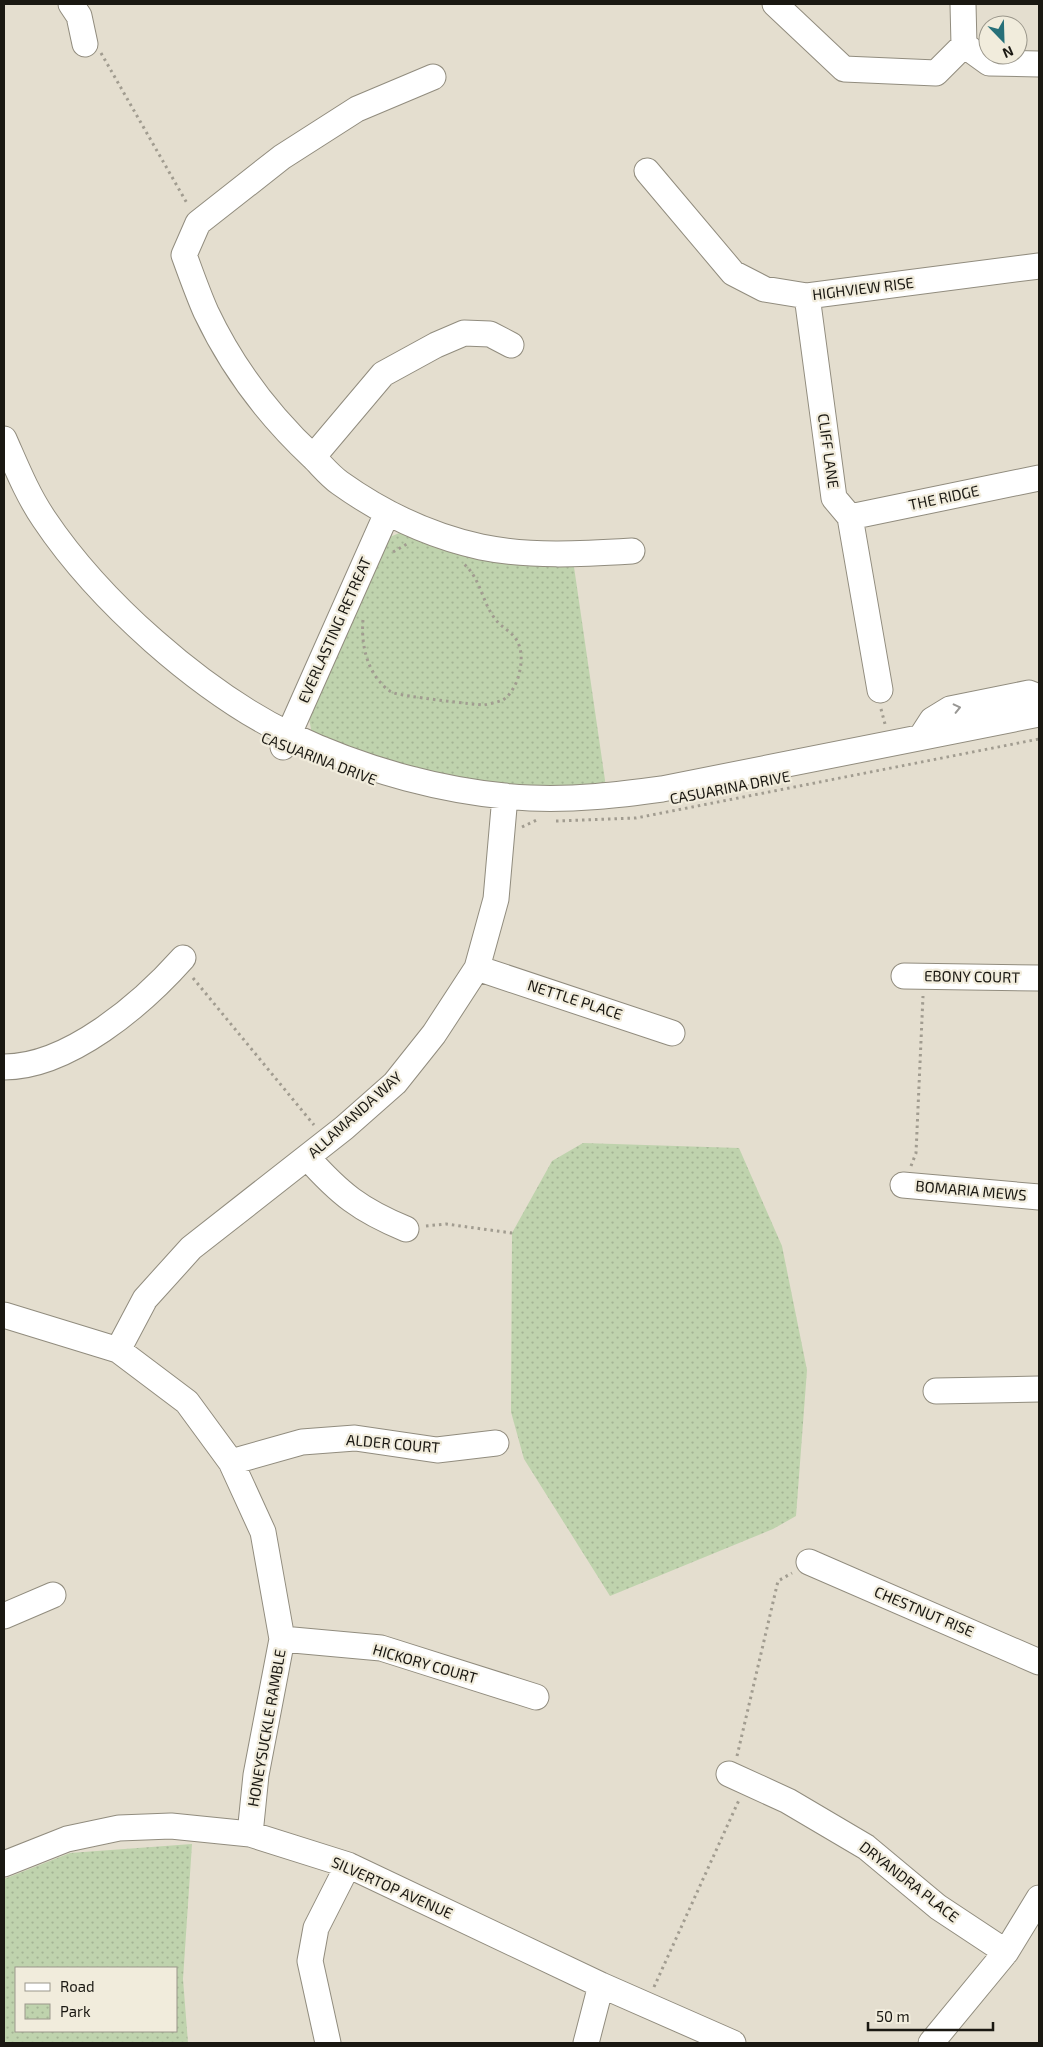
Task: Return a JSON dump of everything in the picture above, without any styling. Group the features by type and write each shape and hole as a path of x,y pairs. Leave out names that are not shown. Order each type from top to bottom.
{"street":[{"path":"71,4 79,16 85,44"},
{"path":"775,4 844,68 936,74 964,45 963,4"},
{"path":"964,45 989,63 1039,64"},
{"path":"433,77 357,109 282,157 198,223 184,256 206,312 237,368 285,432 339,482 387,513 437,533 480,546 528,553 574,554 632,551"},
{"name":"HIGHVIEW RISE","path":"647,171 733,274 764,289 807,296 1039,266"},
{"name":"CLIFF LANE","path":"807,296 834,498 850,517"},
{"path":"313,457 383,374 436,344 464,333 490,334 511,345"},
{"name":"CASUARINA DRIVE","path":"4,440 43,518 71,557 126,616 198,677 248,711 286,741 351,775 414,793 584,810 646,804 1039,728"},
{"name":"CASUARINA DRIVE","path":"4,474 45,545 90,600 190,690 258,736 286,741"},
{"name":"THE RIDGE","path":"850,517 1039,478"},
{"name":"EVERLASTING RETREAT","path":"286,741 387,513"},
{"path":"850,517 880,690"},
{"path":"921,737 932,720 950,709 1029,693 1039,697"},
{"name":"CASUARINA DRIVE","path":"504,802 608,796 662,789 1039,714"},
{"name":"ALLAMANDA WAY","path":"118,1350 145,1299 190,1248 328,1141 395,1082 434,1034 477,968 496,899 504,802"},
{"path":"4,1067 62,1054 99,1032 160,983 183,958"},
{"name":"NETTLE PLACE","path":"477,968 672,1033"},
{"name":"EBONY COURT","path":"914,976 1039,978"},
{"path":"308,1157 331,1184 372,1216 406,1229"},
{"name":"BOMARIA MEWS","path":"903,1185 1039,1197"},
{"name":"HONEYSUCKLE RAMBLE","path":"4,1315 118,1350 187,1402 231,1462 263,1532 282,1639 256,1775 250,1834"},
{"path":"936,1391 1039,1389"},
{"name":"ALDER COURT","path":"231,1462 302,1442 355,1438 437,1450 496,1442"},
{"name":"CHESTNUT RISE","path":"810,1562 1039,1662"},
{"path":"4,1616 53,1595"},
{"name":"HICKORY COURT","path":"282,1639 381,1648 536,1697"},
{"name":"DRYANDRA PLACE","path":"729,1774 788,1801 866,1847 938,1907 1006,1952"},
{"name":"SILVERTOP AVENUE","path":"4,1864 67,1838 119,1828 171,1826 250,1834 348,1865 601,1985 733,2043"},
{"path":"328,2043 310,1960 316,1928 348,1865"},
{"path":"931,2043 1006,1952 1039,1898"},
{"path":"586,2043 601,1985"}],"path":[{"path":"85,44 104,54 198,223"},
{"path":"370,552 388,563 394,550 408,544 417,546"},
{"path":"366,613 362,621 368,662 382,684 394,693 483,705 502,700 512,690 517,679 521,664 519,645 510,632 496,620 476,579 461,562"},
{"path":"183,958 194,979 328,1141"},
{"path":"903,1185 916,1153 914,976"},
{"path":"406,1229 446,1224 512,1233"}],"green space":[{"path":"402,532 573,560 606,787 560,791 438,778 312,735 308,712 387,538"},
{"path":"583,1143 739,1148 782,1246 807,1370 796,1516 773,1529 610,1596 524,1459 511,1412 512,1233 552,1161"},
{"path":"192,1844 183,1979 188,2043 4,2043 4,1879 70,1853"}]}
